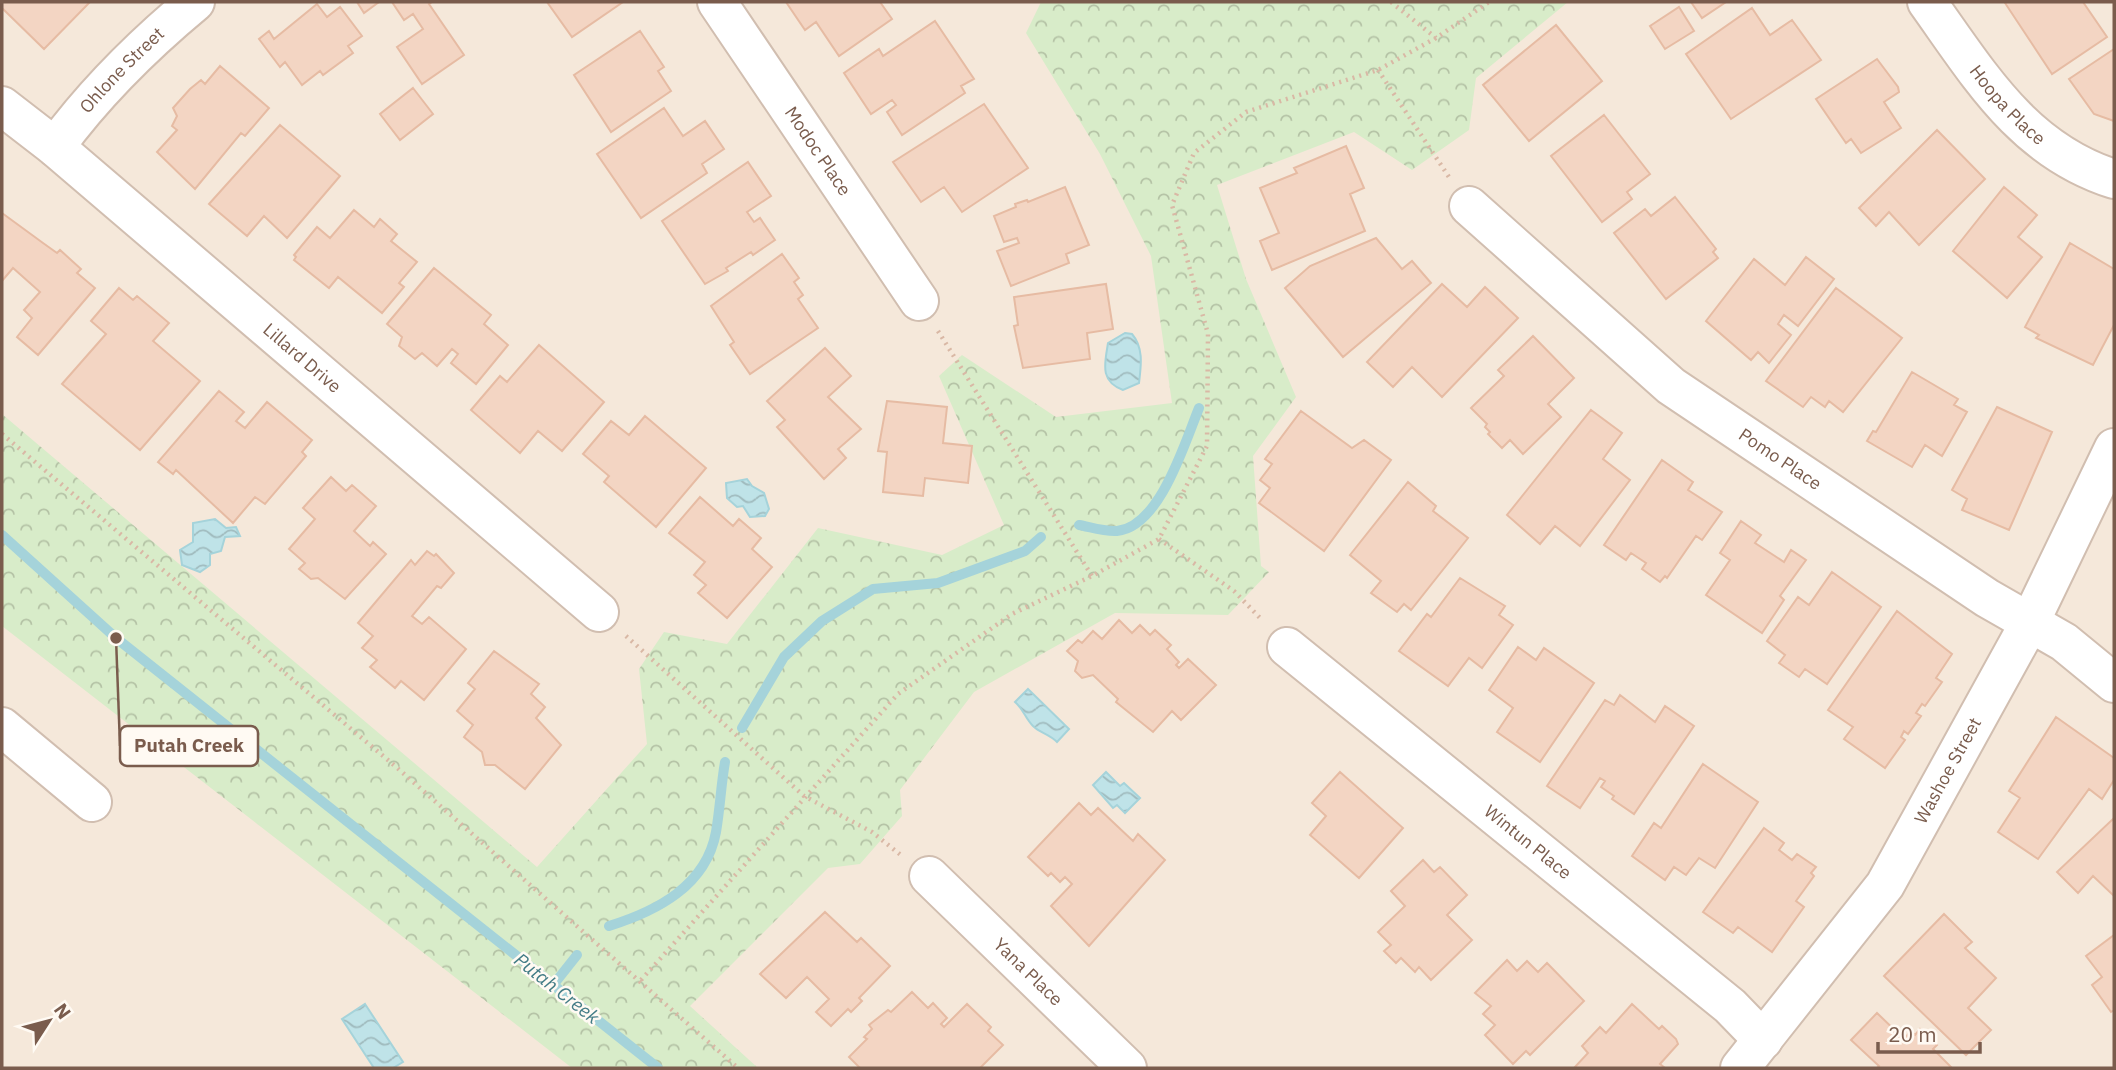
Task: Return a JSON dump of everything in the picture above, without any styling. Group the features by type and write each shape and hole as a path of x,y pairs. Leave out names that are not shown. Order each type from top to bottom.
{"street":[{"name":"Ohlone Street","path":"55,147 88,102 140,48 195,2"},
{"name":"Modoc Place","path":"717,2 919,301"},
{"name":"Hoopa Place","path":"1927,2 1998,102 2036,138 2084,169 2114,179"},
{"name":"Lillard Drive","path":"2,106 55,147 599,612"},
{"name":"Pomo Place","path":"1469,206 1671,386 2029,624 2064,642 2114,683"},
{"name":"Washoe Street","path":"1751,1054 1885,885 2029,624 2114,449"},
{"name":"Wintun Place","path":"1287,647 1730,1006 1751,1054"},
{"path":"2,727 92,802"},
{"name":"Yana Place","path":"929,876 1127,1068"}],"path":[{"path":"1391,2 1436,38"},
{"path":"641,980 898,694 1012,614 1092,576 1159,538 1207,446 1208,334 1172,205 1194,153 1246,112 1378,70 1436,38 1489,2"},
{"path":"1378,70 1469,206"},
{"path":"919,301 1092,576"},
{"path":"2,434 395,766 738,1068"},
{"path":"1159,538 1234,591 1287,647"},
{"path":"599,612 804,796 872,832 929,876"}],"shaded area":[{"path":"2,2 2114,2 2114,1068 2,1068"}],"green space":[{"path":"1041,2 1568,2 1476,78 1469,130 1412,170 1354,132 1217,185 1246,279 1296,397 1253,456 1261,566 1269,572 1228,615 1115,613 974,692 900,790 902,816 860,864 828,868 690,1006 758,1068 572,1068 2,626 2,414 537,867 647,744 639,669 664,632 727,644 818,528 942,555 1004,525 939,376 962,355 1056,417 1172,403 1151,256 1100,154 1026,33"}],"water":[{"path":"1125,333 1132,334 1136,339 1141,364 1139,383 1123,390 1110,382 1105,364 1108,343"},
{"path":"747,479 752,486 764,493 769,509 765,516 750,517 743,506 737,507 727,498 726,483"},
{"path":"215,519 226,528 236,527 240,536 225,537 221,551 210,554 210,565 200,572 182,565 180,550 193,542 193,523"},
{"path":"1028,689 1069,729 1057,742 1033,726 1015,702"},
{"path":"1106,772 1120,786 1124,783 1140,798 1125,813 1117,805 1113,808 1093,785"},
{"path":"365,1004 403,1062 393,1068 374,1068 342,1019"}],"building":[{"path":"2,2 90,2 44,49 2,8"},
{"path":"357,2 379,2 364,13"},
{"path":"392,2 432,2 429,4 464,55 422,84 397,47 423,29 413,14 404,20"},
{"path":"547,2 623,2 572,37"},
{"path":"786,2 880,2 892,19 839,56 816,22 805,30"},
{"path":"1691,2 1726,2 1702,18"},
{"path":"2083,2 2107,37 2052,74 2005,3"},
{"path":"317,4 327,17 340,7 362,36 348,46 353,53 323,75 320,71 302,85 285,62 280,67 259,39 269,31 274,39"},
{"path":"1679,7 1694,31 1665,49 1650,26"},
{"path":"1752,8 1770,35 1792,20 1821,60 1731,119 1686,54"},
{"path":"935,21 974,79 961,86 965,93 902,135 887,112 896,105 892,100 871,114 844,73 879,49 883,56"},
{"path":"1556,25 1602,81 1529,141 1483,85"},
{"path":"640,31 664,67 658,71 671,91 611,132 574,75"},
{"path":"2114,49 2114,121 2094,114 2069,79"},
{"path":"1877,59 1898,87 1899,92 1884,102 1901,128 1861,153 1851,139 1846,143 1816,99"},
{"path":"220,66 269,108 245,136 241,133 195,189 157,152 177,130 172,126 177,116 173,108 201,80 205,84"},
{"path":"413,88 433,114 400,140 380,114"},
{"path":"984,104 1028,168 962,212 944,187 921,202 893,162"},
{"path":"664,108 683,136 705,121 724,149 702,164 707,173 641,218 597,154"},
{"path":"1604,115 1650,174 1627,192 1632,199 1602,222 1551,156"},
{"path":"280,125 340,176 287,238 264,216 247,236 209,204"},
{"path":"1937,130 1985,179 1919,245 1889,212 1876,226 1859,208"},
{"path":"1346,146 1364,188 1350,194 1365,231 1272,270 1260,241 1279,233 1260,188 1297,173 1294,168"},
{"path":"748,162 771,196 747,212 754,222 760,218 775,240 753,255 751,252 726,268 728,271 705,284 662,221"},
{"path":"1065,187 1089,245 1066,254 1069,263 1011,286 997,251 1019,243 1017,238 1004,242 994,216 1016,207 1015,204 1027,200 1028,202"},
{"path":"2004,187 2037,215 2018,237 2042,257 2007,298 1953,251"},
{"path":"1675,197 1716,249 1713,252 1718,258 1666,299 1614,233 1645,209 1651,216"},
{"path":"354,210 374,227 380,219 397,234 391,241 417,262 399,283 404,287 382,313 338,277 329,288 294,260 294,255 317,227 330,238"},
{"path":"2,213 57,253 60,250 81,269 77,273 95,288 38,355 17,337 32,318 24,310 40,292 13,268 2,281"},
{"path":"1376,238 1402,269 1412,261 1431,283 1343,357 1285,288 1310,266"},
{"path":"2070,243 2114,269 2114,325 2093,365 2036,338 2039,335 2025,327"},
{"path":"782,254 799,278 794,282 803,295 798,299 818,328 750,374 730,345 734,342 711,306"},
{"path":"1806,257 1834,279 1798,326 1784,315 1778,324 1791,335 1769,363 1758,352 1751,360 1706,321 1754,259 1785,285"},
{"path":"434,268 491,315 484,324 508,345 476,384 451,363 458,354 452,349 437,366 422,353 415,359 399,346 402,337 387,324"},
{"path":"1106,284 1113,329 1087,333 1090,359 1023,368 1014,326 1018,325 1014,297"},
{"path":"1442,284 1467,307 1485,287 1518,318 1442,397 1412,367 1393,387 1367,362"},
{"path":"119,288 133,300 137,296 169,323 153,341 200,381 140,450 62,384 106,334 91,321"},
{"path":"1836,288 1902,338 1843,412 1829,401 1825,407 1811,397 1803,407 1766,381"},
{"path":"1533,336 1574,378 1548,404 1561,417 1523,454 1510,440 1502,448 1488,434 1490,432 1485,427 1487,424 1471,408 1504,376 1498,370"},
{"path":"539,345 604,402 562,451 538,431 520,453 471,410 500,376 507,382"},
{"path":"825,348 851,376 828,397 861,429 838,449 846,458 824,479 777,427 785,420 767,401"},
{"path":"1912,372 1958,399 1954,405 1967,412 1942,456 1925,445 1912,467 1867,441 1873,431 1876,432"},
{"path":"219,391 244,412 236,421 245,428 267,402 312,440 302,452 306,456 265,504 255,497 233,523 176,470 173,474 158,462"},
{"path":"887,401 947,407 943,443 972,446 968,483 925,478 923,496 883,492 887,452 878,451"},
{"path":"1997,407 2052,432 2009,530 1962,510 1967,499 1952,490"},
{"path":"1591,410 1622,433 1603,459 1630,480 1580,546 1555,526 1540,544 1507,515"},
{"path":"1301,411 1352,448 1364,440 1391,460 1324,551 1259,503 1270,488 1260,480 1272,464 1265,459"},
{"path":"645,416 706,468 656,527 604,482 609,476 583,454 611,421 629,435"},
{"path":"1662,460 1693,482 1688,490 1722,512 1702,540 1696,536 1667,578 1665,576 1660,582 1642,569 1646,563 1631,553 1626,560 1604,545"},
{"path":"331,477 346,491 352,485 376,506 354,531 370,546 373,542 386,554 345,599 318,578 311,579 299,569 305,563 289,549 315,519 303,508"},
{"path":"1408,482 1436,506 1433,511 1468,538 1411,610 1404,604 1397,612 1371,593 1381,581 1350,555"},
{"path":"700,497 733,526 739,519 761,538 752,549 772,567 727,618 698,593 706,585 694,575 705,562 669,533"},
{"path":"1741,521 1761,535 1755,543 1784,562 1791,550 1806,560 1780,596 1784,600 1762,633 1706,595 1730,560 1720,553"},
{"path":"427,551 434,556 436,554 454,573 441,588 437,586 412,616 422,624 429,617 466,649 424,700 401,681 395,688 370,667 377,660 362,648 373,636 358,623 411,560 415,565"},
{"path":"1832,572 1881,607 1827,684 1805,669 1799,677 1779,663 1785,655 1767,641 1798,597 1809,605"},
{"path":"1460,578 1505,606 1499,615 1513,625 1482,668 1469,658 1448,686 1399,651 1427,614 1431,617"},
{"path":"1897,611 1952,654 1936,678 1942,682 1925,706 1922,704 1916,713 1921,716 1908,734 1904,731 1901,737 1905,740 1885,768 1844,739 1853,727 1828,710"},
{"path":"1119,620 1132,633 1140,625 1150,635 1155,630 1171,645 1167,649 1179,662 1176,665 1179,668 1188,659 1216,685 1181,720 1172,711 1153,732 1116,702 1118,699 1093,675 1082,678 1075,671 1078,661 1067,651 1078,640 1082,643 1093,631 1102,639"},
{"path":"1518,647 1536,660 1544,648 1594,683 1540,762 1497,732 1513,708 1489,690"},
{"path":"494,651 539,684 531,694 545,707 536,718 561,745 525,789 495,765 485,765 482,752 464,737 473,725 457,711 475,689 468,683"},
{"path":"1620,695 1655,722 1665,706 1694,726 1634,814 1612,799 1614,796 1601,787 1605,781 1600,778 1580,808 1547,786 1605,700 1614,705"},
{"path":"2056,717 2114,758 2114,780 2102,799 2089,789 2038,859 1998,832 2020,798 2009,791"},
{"path":"1703,764 1758,802 1715,868 1699,858 1686,875 1674,867 1665,880 1632,856 1654,823 1661,828"},
{"path":"1340,772 1403,828 1359,878 1310,835 1326,816 1312,803"},
{"path":"1079,803 1091,815 1098,808 1133,841 1138,834 1165,860 1089,946 1051,906 1072,884 1065,877 1060,882 1051,873 1048,876 1028,857"},
{"path":"2114,818 2114,896 2093,876 2078,893 2057,872"},
{"path":"1764,828 1784,843 1779,850 1792,860 1797,854 1816,867 1811,873 1814,876 1796,901 1804,907 1772,952 1738,927 1733,933 1703,912"},
{"path":"1423,860 1434,872 1440,867 1467,895 1447,915 1472,940 1431,980 1419,967 1415,972 1401,958 1396,963 1384,951 1391,945 1378,932 1405,906 1391,891"},
{"path":"825,912 857,942 861,938 890,966 859,998 862,1001 851,1012 848,1009 831,1026 816,1012 829,999 807,977 786,998 760,974"},
{"path":"1944,914 1972,942 1965,948 1996,978 1968,1008 1991,1030 1966,1055 1884,976"},
{"path":"2114,935 2114,1010 2111,1012 2092,985 2102,977 2086,956"},
{"path":"1507,960 1517,971 1527,961 1538,972 1547,963 1584,1001 1530,1055 1526,1051 1513,1064 1485,1035 1495,1025 1483,1014 1491,1006 1475,993"},
{"path":"912,992 928,1008 933,1003 947,1018 941,1024 944,1027 967,1004 991,1027 988,1031 1003,1045 980,1068 860,1068 849,1057 867,1039 864,1037 872,1029 869,1025 888,1010 891,1012"},
{"path":"1632,1004 1659,1029 1662,1026 1676,1039 1678,1044 1660,1064 1665,1068 1574,1068 1588,1053 1582,1046 1600,1027 1606,1033"},
{"path":"1877,1013 1904,1039 1911,1031 1915,1035 1920,1029 1937,1045 1933,1049 1952,1068 1877,1068 1879,1066 1851,1040"}],"waterway":[{"path":"1079,525 1117,531 1132,526 1146,515 1169,481 1199,408"},
{"name":"Putah Creek","path":"2,535 116,638 658,1068"},
{"path":"742,728 784,657 822,621 873,589 938,583 1025,551 1041,537"},
{"path":"609,926 645,913 677,894 702,867 716,832 725,762"},
{"path":"554,984 577,955"}],"place":[{"name":"Putah Creek","path":"116,638"}]}
